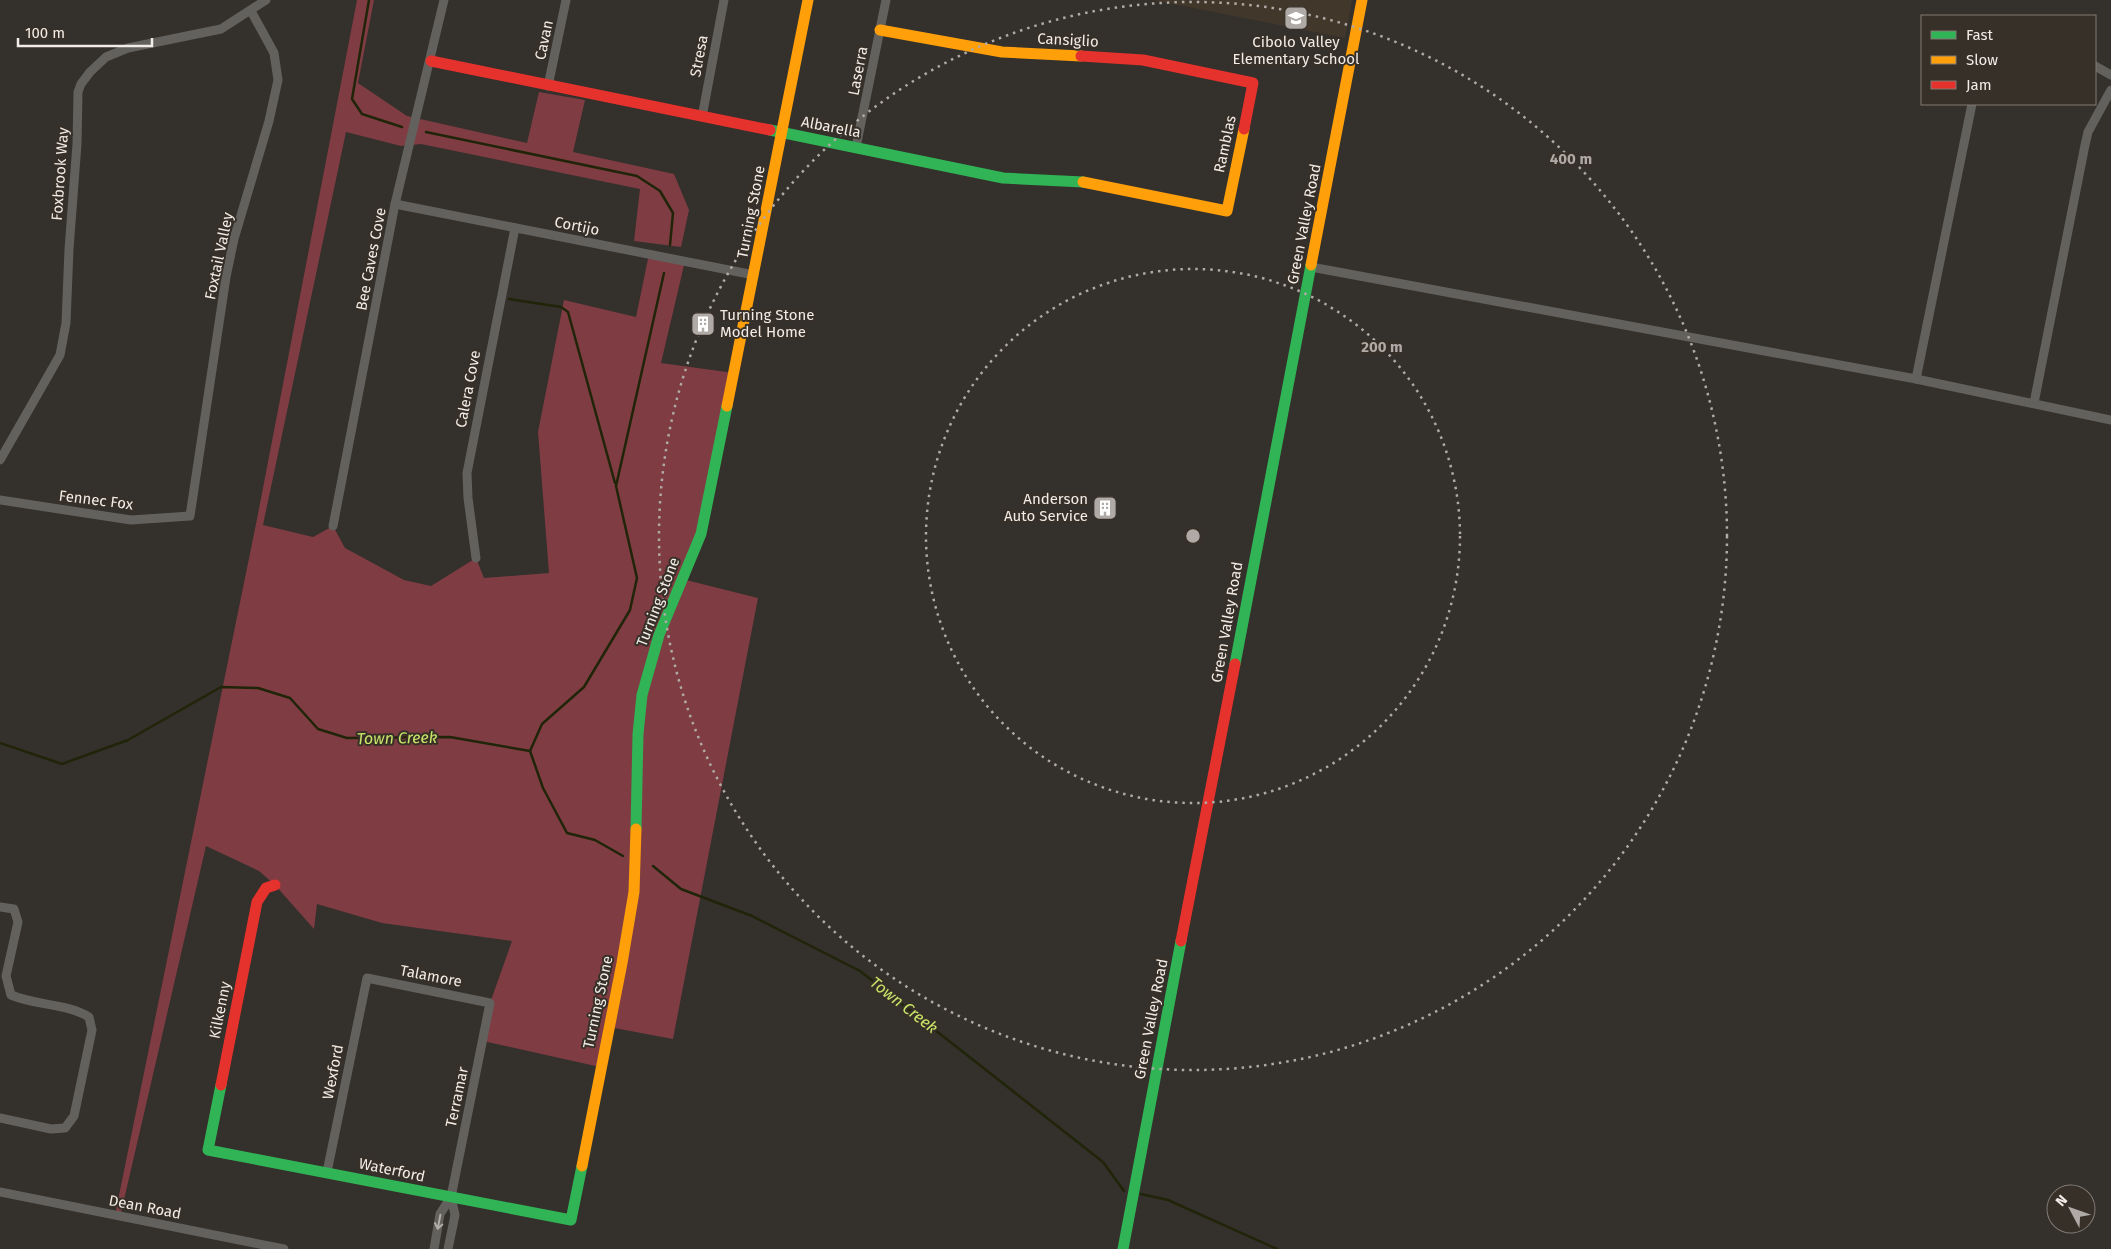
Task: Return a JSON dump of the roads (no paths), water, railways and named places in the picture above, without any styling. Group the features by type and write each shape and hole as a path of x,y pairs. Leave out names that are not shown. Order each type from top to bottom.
{"street":[{"name":"Foxbrook Way","path":"0,460 60,355 66,323 69,249 77,144 78,92 81,84 90,72 106,57 128,48 221,29 266,0"},
{"name":"Bee Caves Cove","path":"333,526 395,204 431,61 444,0"},
{"name":"Cavan","path":"548,86 566,0"},
{"name":"Stresa","path":"702,117 724,0"},
{"name":"Turning Stone","path":"571,1220 622,963 634,892 638,734 642,695 659,635 701,534 808,0"},
{"name":"Laserra","path":"856,148 886,0"},
{"name":"Green Valley Road","path":"1124,1249 1137,1168 1362,0"},
{"name":"Foxtail Valley","path":"190,516 228,268 234,239 269,121 278,80 274,53 251,11"},
{"name":"Cansiglio","path":"880,30 1002,52 1143,60 1253,82"},
{"name":"Albarella","path":"431,61 1003,178 1079,181 1227,211"},
{"path":"2096,67 2111,75"},
{"name":"Ramblas","path":"1227,211 1253,82"},
{"path":"2034,403 2084,145 2088,132 2111,90"},
{"path":"1916,379 1972,105"},
{"name":"Cortijo","path":"395,204 754,275"},
{"name":"Calera Cove","path":"476,558 468,498 467,473 515,228"},
{"path":"1311,267 1916,379 2111,420"},
{"name":"Fennec Fox","path":"0,500 131,520 190,516"},
{"name":"Kilkenny","path":"208,1150 257,902 266,888 275,885"},
{"path":"0,906 14,909 18,922 6,976 11,995 27,1002 77,1010 88,1017 92,1030 74,1116 65,1128 51,1129 0,1118"},
{"name":"Talamore","path":"367,978 490,1003"},
{"name":"Wexford","path":"327,1172 367,978"},
{"name":"Terramar","path":"434,1249 440,1214 451,1198 490,1003"},
{"name":"Waterford","path":"208,1150 571,1220"},
{"name":"Dean Road","path":"0,1192 284,1249"},
{"name":"Terramar","path":"448,1249 455,1215 451,1198"}],"waterway":[{"path":"369,0 352,99 362,114 402,127"},
{"path":"426,132 637,176 660,191 673,213 670,245"},
{"path":"530,751 542,724 584,687 630,610 637,578 616,486 664,273"},
{"path":"509,299 561,307 568,312 615,483"},
{"name":"Town Creek","path":"0,743 62,764 128,740 221,687 258,688 290,698 318,729 347,738 450,737 530,751 543,788 567,833 595,840 623,856"},
{"name":"Town Creek","path":"653,866 681,889 752,916 860,971 1103,1162 1124,1191"},
{"name":"Town Creek","path":"1141,1194 1168,1200 1277,1249"}],"place":[{"name":"Cibolo Valley Elementary School","path":"1296,18"},
{"name":"Turning Stone Model Home","path":"703,324"},
{"name":"Anderson Auto Service","path":"1105,508"}]}
